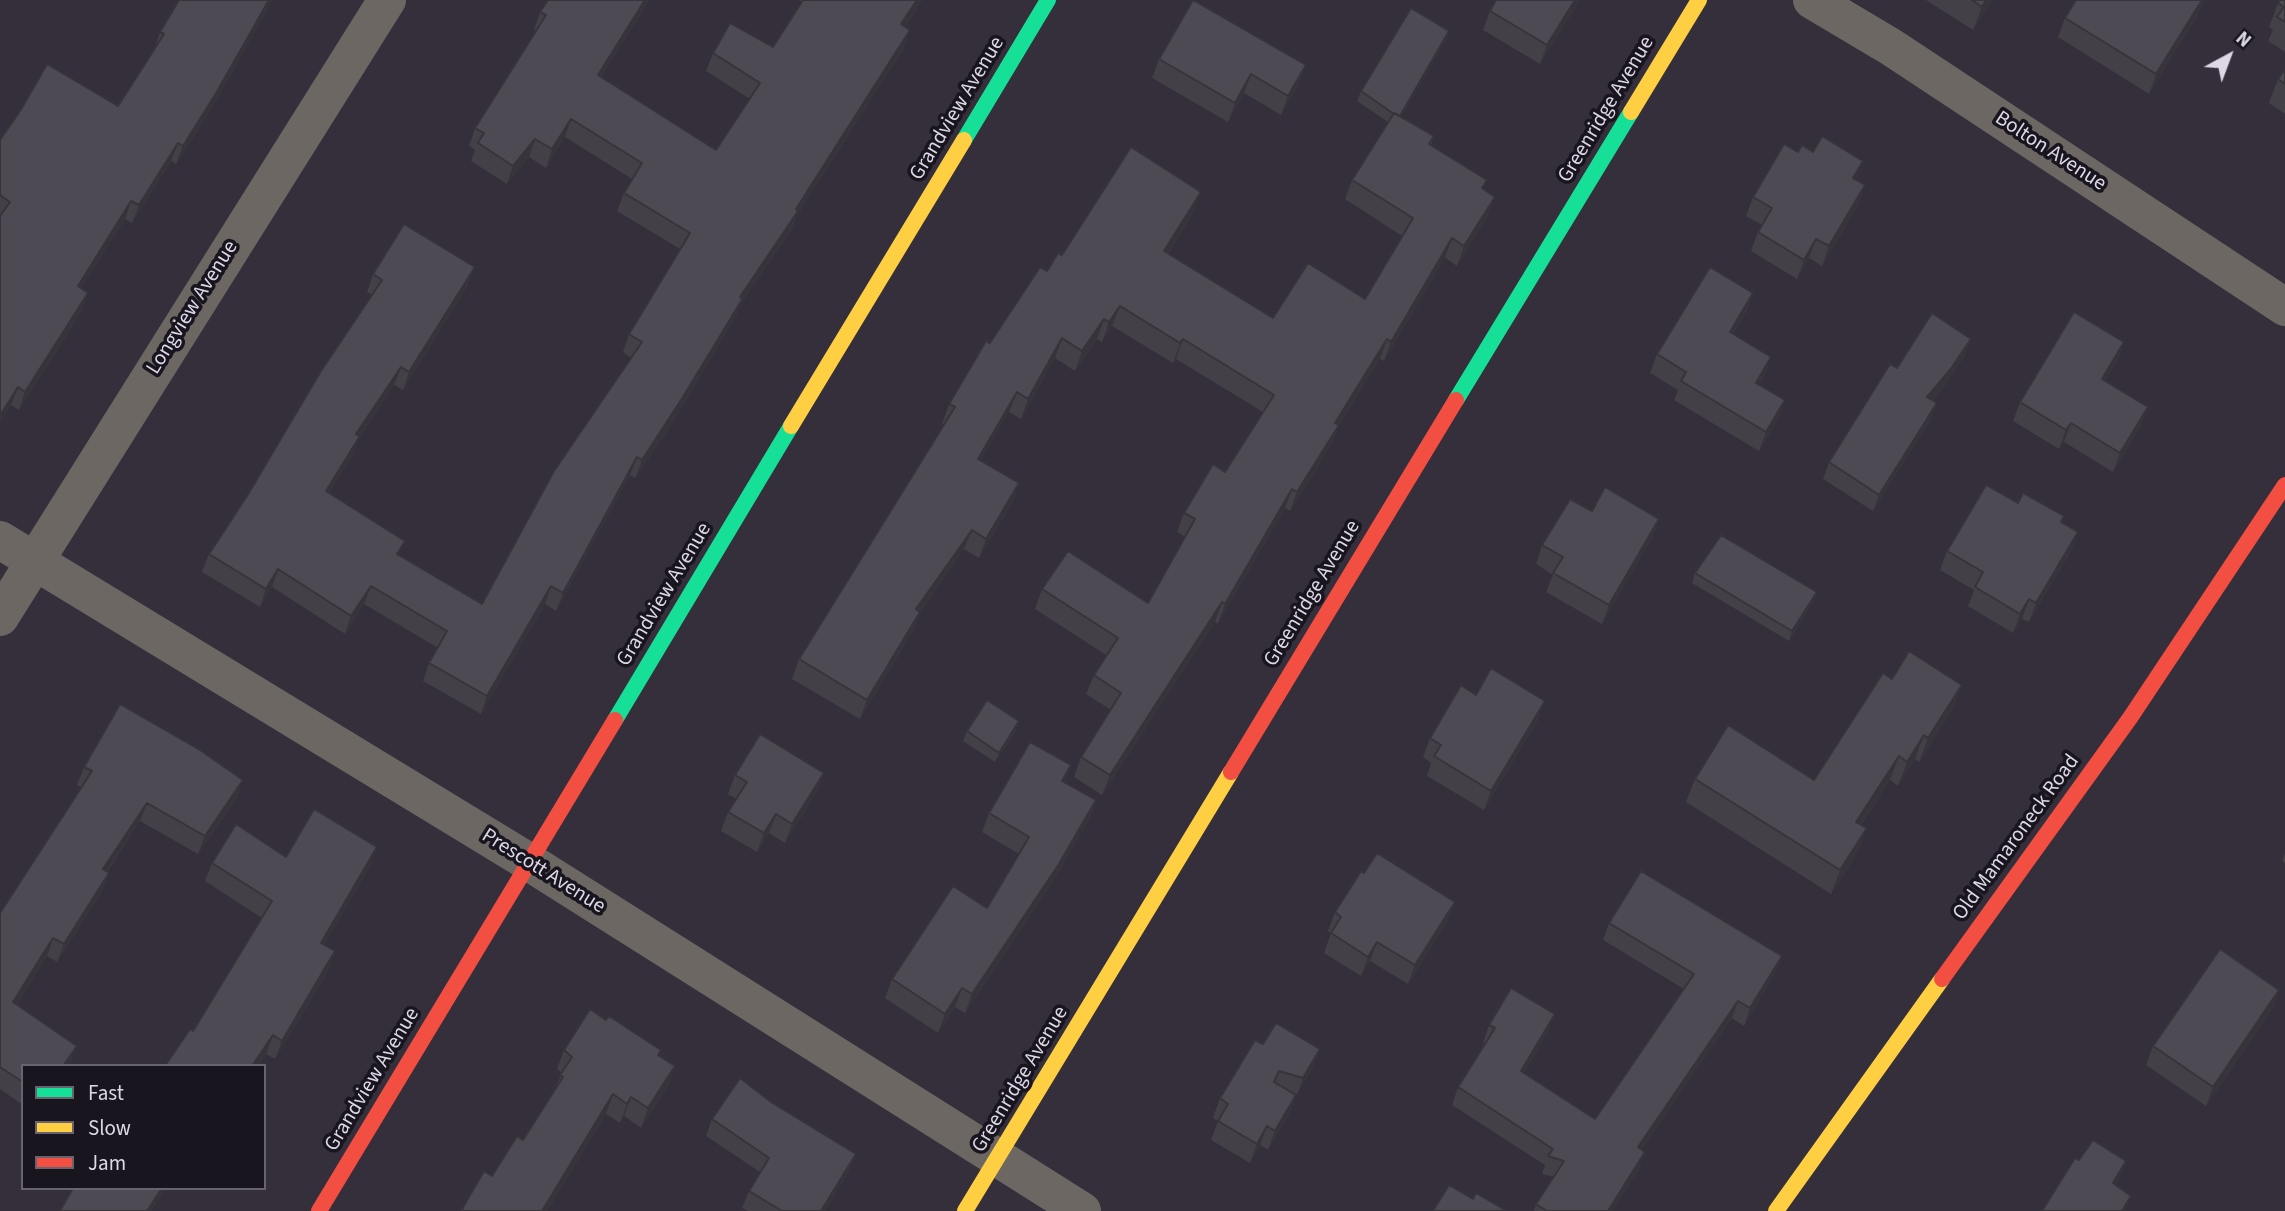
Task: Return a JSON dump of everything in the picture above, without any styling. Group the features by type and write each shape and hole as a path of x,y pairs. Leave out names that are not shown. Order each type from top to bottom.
{"street":[{"name":"Longview Avenue","path":"0,617 387,0"},
{"name":"Grandview Avenue","path":"319,1211 1048,0"},
{"name":"Greenridge Avenue","path":"983,1192 1699,0"},
{"name":"Bolton Avenue","path":"1812,0 1891,47 2285,307"},
{"name":"Old Mamaroneck Road","path":"1776,1211 2130,718 2285,485"},
{"name":"Prescott Avenue","path":"0,540 529,862 983,1192 1082,1211"}],"building":[{"path":"179,0 269,0 183,146 178,143 139,205 131,201 78,286 88,293 25,392 18,387 0,416 0,216 10,202 0,195 0,140 47,64 118,106 164,34 160,32"},
{"path":"548,0 645,0 598,75 716,150 760,83 713,53 730,23 773,47 803,0 917,0 901,24 910,30 796,209 798,211 740,297 743,298 683,397 642,460 637,457 563,593 551,586 487,696 429,663 447,631 371,586 351,616 278,569 266,589 209,554 247,496 321,371 382,280 373,274 404,224 475,267 409,372 401,367 356,434 360,436 326,491 405,541 397,554 482,604 554,471 642,342 629,334 690,233 624,193 642,163 571,119 552,149 535,139 513,166 478,143 484,133 475,128 546,15 540,12"},
{"path":"1193,0 1306,65 1288,96 1251,74 1235,103 1159,59"},
{"path":"1496,0 1575,0 1547,45 1490,11"},
{"path":"1972,0 1986,0 1982,7"},
{"path":"2076,0 2202,0 2156,74 2065,18"},
{"path":"2285,0 2285,22 2277,17 2284,7 2278,3"},
{"path":"1411,8 1449,31 1400,116 1361,91"},
{"path":"2285,69 2285,84 2278,79"},
{"path":"1394,113 1434,136 1429,144 1487,180 1482,188 1495,197 1464,246 1452,238 1391,342 1387,339 1335,423 1339,425 1297,492 1292,489 1225,604 1222,602 1110,775 1081,757 1121,693 1094,675 1118,638 1042,589 1068,551 1148,603 1195,519 1184,513 1213,464 1225,472 1274,395 1183,339 1180,343 1120,306 1109,322 1104,319 1082,351 1062,338 1028,399 1017,392 978,459 1019,483 986,539 972,530 916,609 920,612 867,700 799,659 955,407 949,404 986,341 990,343 1040,267 1047,271 1058,253 1062,255 1131,147 1201,192 1164,251 1273,318 1308,263 1365,299 1413,218 1352,180"},
{"path":"1822,136 1863,161 1853,178 1865,185 1829,246 1816,239 1804,260 1758,232 1772,208 1753,197 1784,144 1798,152 1802,145 1813,152"},
{"path":"1710,267 1753,293 1730,332 1771,357 1756,383 1785,400 1766,432 1681,381 1686,372 1657,354"},
{"path":"2074,312 2124,342 2102,379 2148,407 2120,453 2071,423 2066,430 2020,402"},
{"path":"1932,313 1971,339 1927,397 1937,403 1879,495 1829,462 1890,364 1897,368"},
{"path":"1986,485 2018,503 2023,493 2064,516 2061,522 2078,532 2036,603 2029,599 2020,614 1975,587 1983,572 1947,551"},
{"path":"1605,487 1659,519 1609,605 1553,573 1563,557 1542,545 1570,499 1592,511"},
{"path":"1721,535 1817,592 1792,631 1695,573"},
{"path":"1909,651 1962,685 1928,738 1924,735 1907,762 1899,756 1856,822 1867,828 1840,870 1695,779 1728,725 1814,780 1883,673 1892,679"},
{"path":"1491,668 1545,701 1491,791 1434,756 1441,745 1430,738 1461,685 1476,695"},
{"path":"987,700 1019,721 999,753 967,731"},
{"path":"120,704 200,750 243,780 205,836 147,803 103,869 109,873 64,944 53,938 13,1002 77,1046 64,1064 21,1064 21,1081 0,1067 0,913 92,771 84,767"},
{"path":"760,734 824,773 792,824 776,814 764,833 728,812 747,782 735,775"},
{"path":"1030,742 1071,765 1062,781 1096,800 1059,864 972,994 962,988 945,1014 892,979 953,886 987,908 1029,837 989,813"},
{"path":"314,809 377,847 321,943 335,951 282,1041 273,1035 253,1064 166,1064 190,1029 193,1031 272,901 212,863 236,824 286,857"},
{"path":"1377,853 1455,902 1415,965 1377,942 1368,957 1331,933 1341,917 1335,912 1361,871 1364,873"},
{"path":"1641,871 1782,956 1750,1008 1738,1001 1638,1147 1645,1152 1608,1211 1547,1211 1536,1204 1564,1161 1548,1156 1553,1149 1458,1087 1495,1028 1489,1025 1511,988 1555,1014 1521,1071 1595,1119 1694,974 1609,923"},
{"path":"2220,949 2279,990 2213,1087 2153,1046"},
{"path":"590,1009 606,1020 609,1016 661,1050 658,1055 675,1066 648,1108 631,1097 627,1104 613,1094 542,1211 465,1211 462,1209 484,1171 492,1176 517,1136 523,1140 563,1077 560,1075 572,1057 564,1050"},
{"path":"1276,1023 1320,1049 1303,1078 1279,1071 1274,1082 1296,1095 1275,1131 1267,1126 1257,1144 1218,1121 1228,1104 1220,1098 1255,1040 1263,1044"},
{"path":"740,1078 771,1102 856,1154 821,1211 782,1211 749,1191 769,1158 712,1119"},
{"path":"2093,1140 2126,1161 2113,1183 2131,1196 2122,1211 2042,1211 2075,1158 2079,1160"},
{"path":"1449,1185 1473,1199 1476,1193 1507,1211 1433,1211"},
{"path":"72,1190 161,1190 147,1211 60,1211"}],"traffic: fast":[{"path":"964,140 1048,0"},
{"path":"1456,400 1631,112"},
{"path":"615,720 791,426"}],"traffic: slow":[{"path":"1631,112 1699,0"},
{"path":"791,426 964,140"},
{"path":"965,1211 1231,772"},
{"path":"1776,1211 1942,979"}],"traffic: jam":[{"path":"1231,772 1456,400"},
{"path":"1942,979 2130,718 2285,485"},
{"path":"319,1211 615,720"}]}
